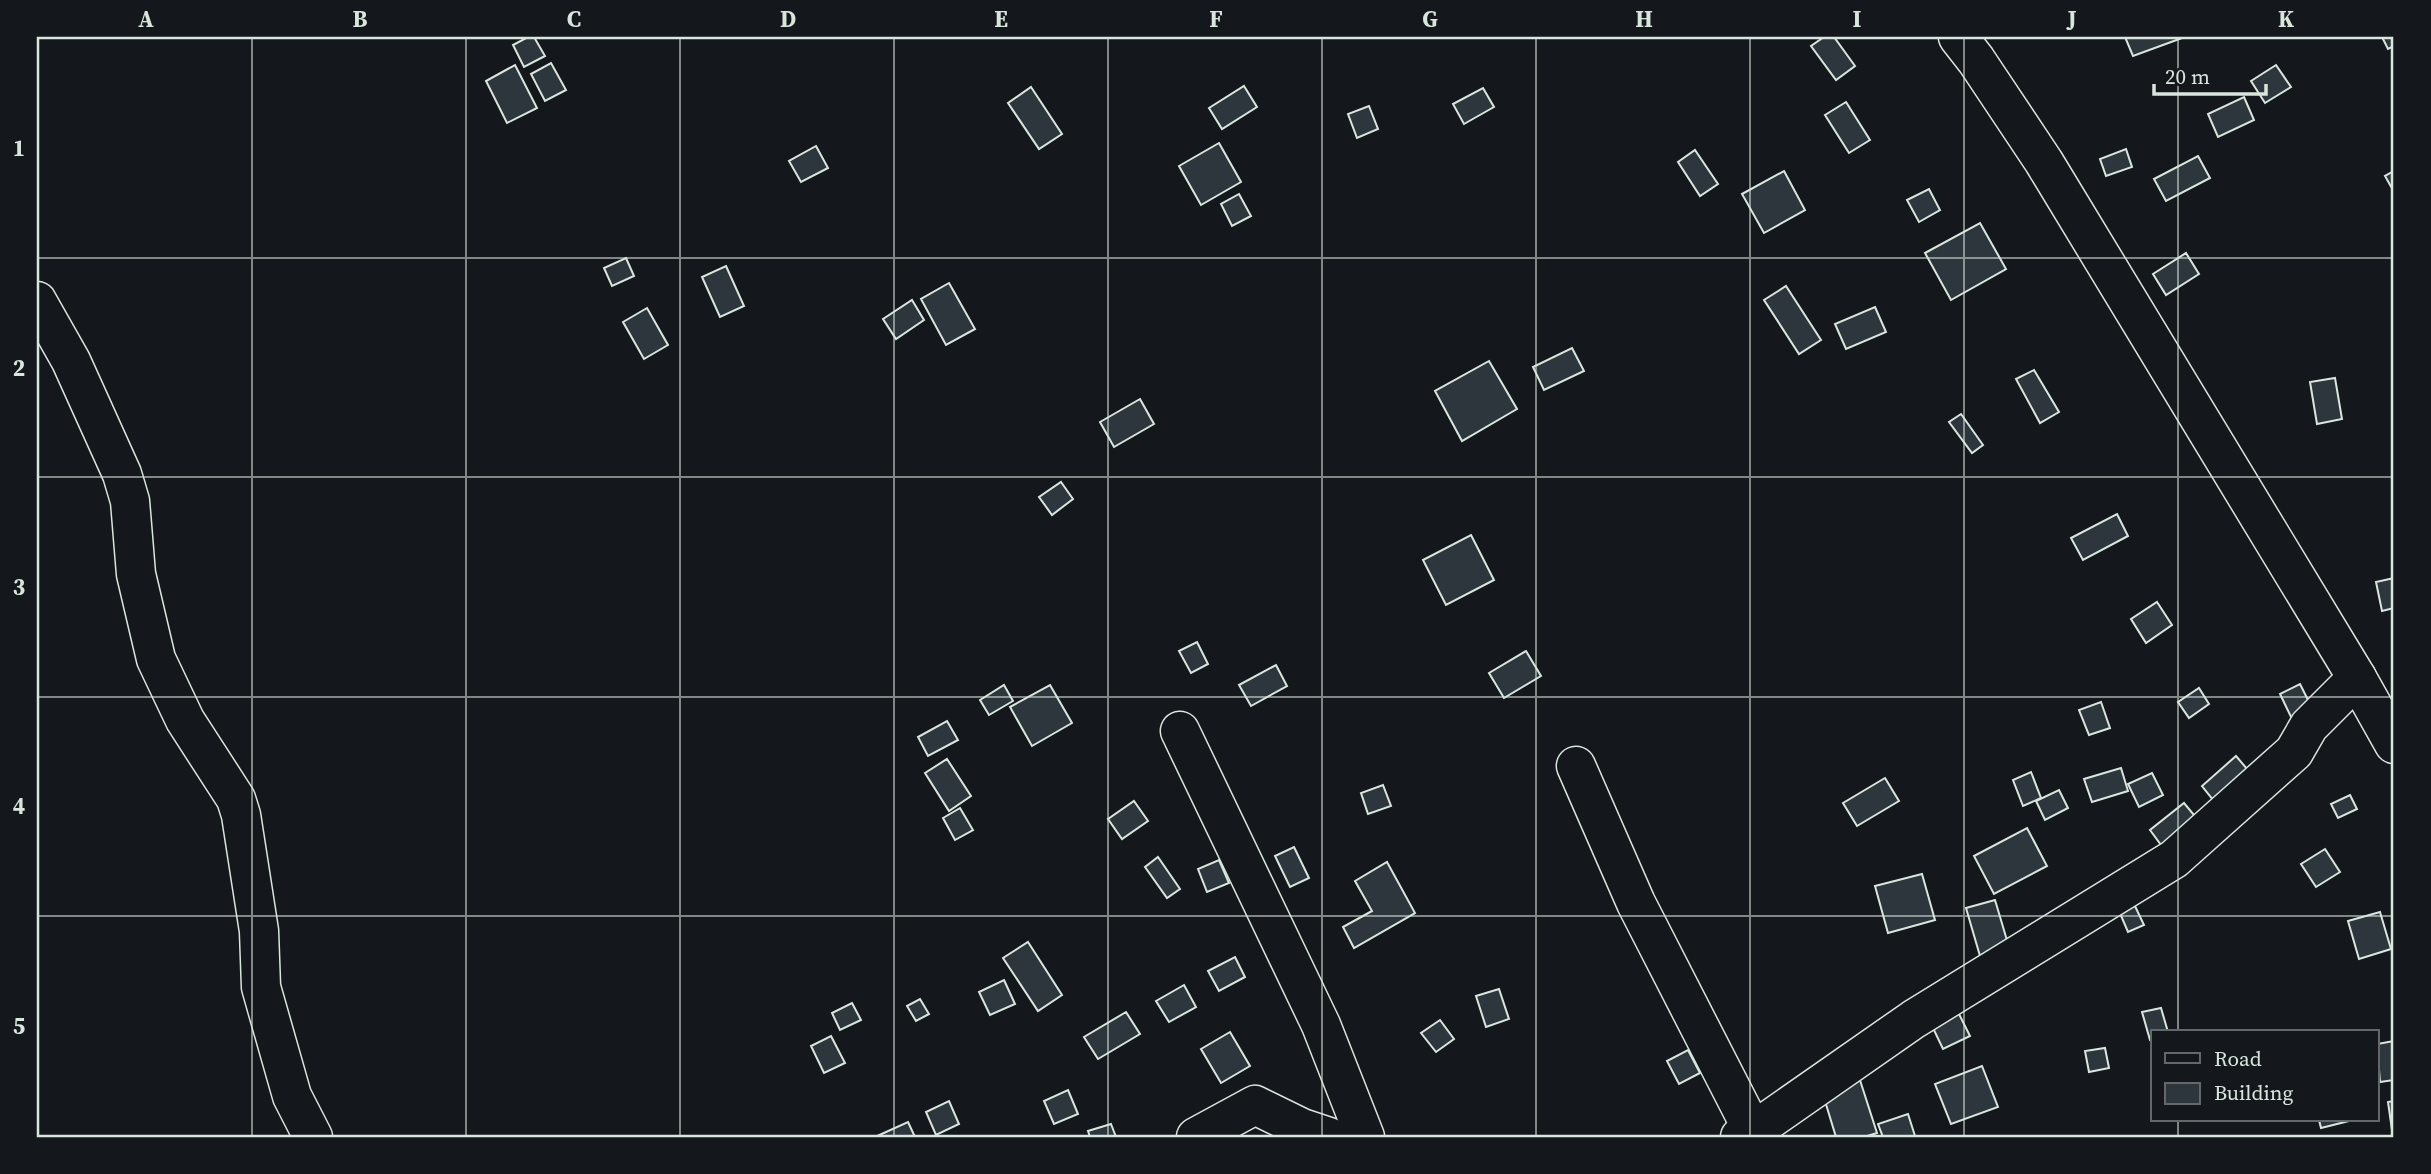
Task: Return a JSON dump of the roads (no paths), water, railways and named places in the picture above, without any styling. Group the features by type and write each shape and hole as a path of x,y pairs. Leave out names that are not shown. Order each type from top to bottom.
{"street":[{"path":"1958,37 2044,162 2357,678 2394,744"},
{"path":"37,301 71,361 121,474 130,501 136,574 156,659 185,720 239,807 259,931 261,987 292,1096 313,1137"},
{"path":"1576,766 1636,903 1749,1135 1914,1018 2175,859 2294,752 2309,726 2357,678"},
{"path":"1180,731 1321,1025 1365,1137"},
{"path":"1196,1137 1255,1105 1302,1128 1329,1137"}]}
